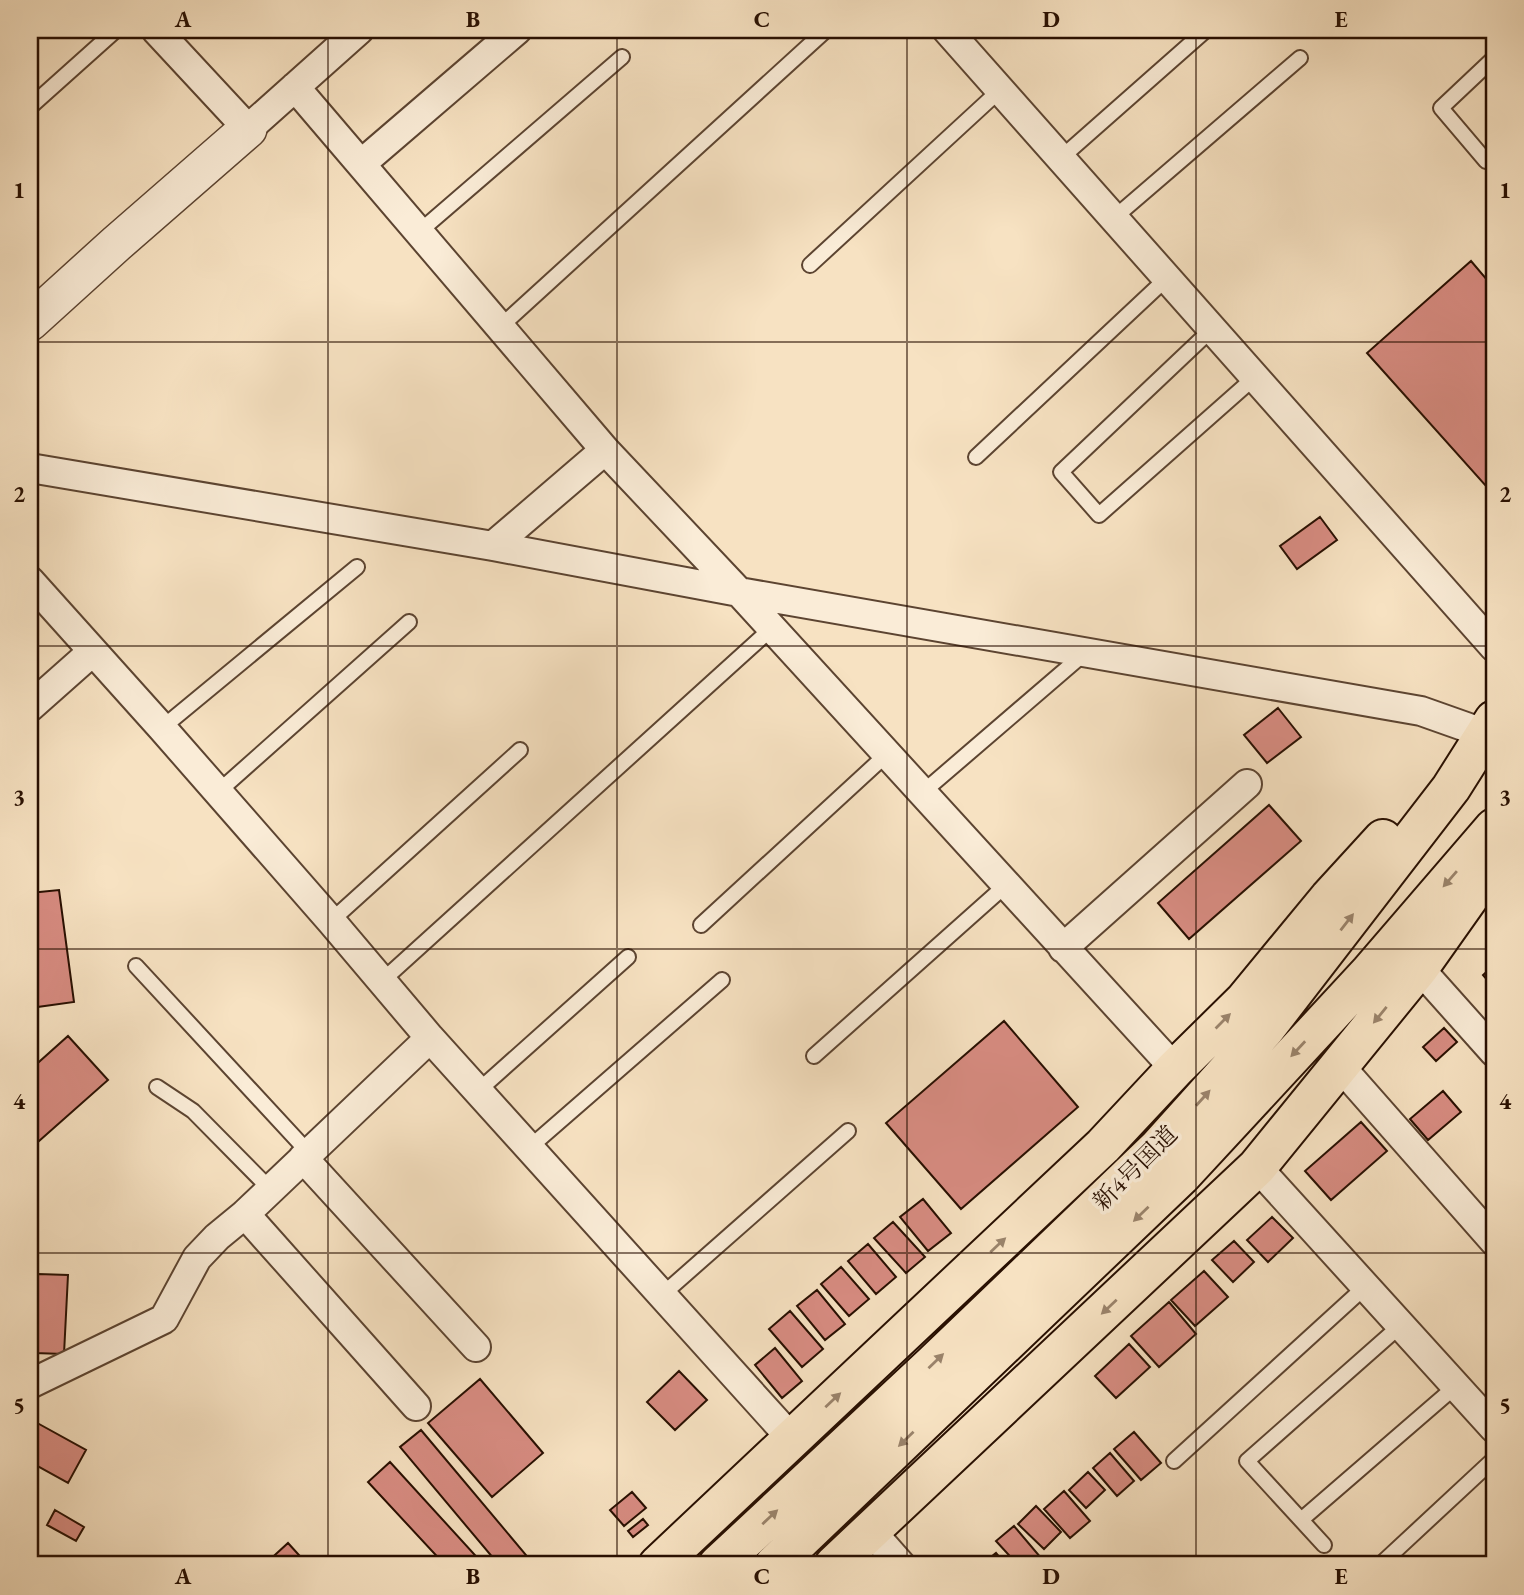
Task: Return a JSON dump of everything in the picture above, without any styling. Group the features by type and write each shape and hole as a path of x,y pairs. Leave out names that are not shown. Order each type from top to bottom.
{"highway":[{"name":"新4号国道","path":"719,1564 942,1356 1158,1148 1266,1028 1451,788 1490,727"},
{"path":"659,1565 1103,1146 1244,1001 1329,898 1381,841 1451,788"},
{"name":"新4号国道","path":"774,1565 1181,1176 1370,972 1494,828"},
{"path":"834,1565 1257,1167 1419,968 1494,862"}],"street":[{"path":"156,30 248,129"},
{"path":"30,323 116,243 359,30"},
{"path":"361,164 517,30"},
{"path":"947,30 1494,647"},
{"path":"295,87 605,450 739,592 1175,1069"},
{"path":"493,545 605,450"},
{"path":"30,468 493,545 739,592 1421,710 1490,727"},
{"path":"30,581 331,921 430,1038 792,1439"},
{"path":"30,707 92,652"},
{"path":"1063,948 1247,784"},
{"path":"1419,968 1487,1039"},
{"path":"30,1384 164,1319 197,1258 430,1038"},
{"path":"1339,1065 1494,1241"},
{"path":"306,1156 476,1346"},
{"path":"1257,1167 1456,1386 1491,1419"},
{"path":"245,1214 416,1406"},
{"path":"871,1531 901,1565"}],"lane":[{"path":"30,107 116,30"},
{"path":"500,327 826,30"},
{"path":"1061,158 1206,30"},
{"path":"419,232 622,57"},
{"path":"1114,218 1300,58"},
{"path":"1494,58 1441,108 1486,161 1494,153"},
{"path":"810,265 1000,90"},
{"path":"976,457 1167,278"},
{"path":"1212,329 1061,472 1099,516 1255,377"},
{"path":"162,728 357,567"},
{"path":"218,792 409,622"},
{"path":"382,981 772,628"},
{"path":"922,793 1086,652"},
{"path":"331,921 520,750"},
{"path":"701,925 887,754"},
{"path":"814,1056 1006,885"},
{"path":"478,1090 628,957"},
{"path":"136,965 306,1156"},
{"path":"529,1148 722,980"},
{"path":"158,1087 193,1111 270,1189"},
{"path":"662,1295 848,1131"},
{"path":"1174,1461 1366,1286"},
{"path":"1324,1545 1247,1461 1401,1325"},
{"path":"1301,1520 1456,1386"},
{"path":"1380,1565 1494,1459"}],"building":[{"path":"1471,261 1494,288 1494,495 1367,353"},
{"path":"1320,517 1337,540 1297,569 1280,546"},
{"path":"1278,708 1301,737 1267,763 1244,735"},
{"path":"1269,805 1301,841 1189,939 1158,903"},
{"path":"59,890 74,1002 30,1008 30,893"},
{"path":"1494,965 1494,988 1483,975"},
{"path":"1004,1021 1078,1107 961,1209 886,1123"},
{"path":"1444,1028 1457,1042 1436,1061 1423,1047"},
{"path":"68,1036 108,1080 30,1149 30,1070"},
{"path":"1443,1091 1461,1112 1428,1140 1410,1119"},
{"path":"1361,1122 1387,1151 1331,1200 1305,1171"},
{"path":"923,1199 951,1233 928,1251 900,1217"},
{"path":"1272,1217 1293,1238 1268,1262 1247,1240"},
{"path":"893,1222 925,1257 906,1273 874,1238"},
{"path":"1234,1241 1254,1262 1233,1282 1212,1260"},
{"path":"868,1244 896,1277 876,1294 848,1261"},
{"path":"841,1267 869,1299 849,1316 821,1284"},
{"path":"1204,1271 1228,1297 1195,1326 1171,1300"},
{"path":"38,1274 68,1275 64,1354 34,1353"},
{"path":"817,1290 845,1324 825,1340 797,1306"},
{"path":"30,1294 34,1294 33,1352 30,1352"},
{"path":"1169,1302 1196,1334 1159,1367 1131,1336"},
{"path":"790,1311 823,1349 802,1367 769,1329"},
{"path":"1129,1344 1150,1367 1116,1398 1095,1376"},
{"path":"775,1348 802,1381 782,1398 755,1365"},
{"path":"679,1371 707,1400 675,1430 647,1402"},
{"path":"480,1379 543,1453 492,1497 428,1423"},
{"path":"30,1419 86,1450 68,1483 30,1462"},
{"path":"421,1430 526,1555 514,1565 499,1565 400,1447"},
{"path":"1134,1432 1161,1463 1141,1480 1114,1449"},
{"path":"1110,1453 1134,1481 1117,1496 1093,1468"},
{"path":"390,1462 484,1565 445,1565 368,1482"},
{"path":"1088,1472 1105,1490 1086,1508 1069,1490"},
{"path":"1064,1491 1090,1521 1070,1538 1044,1509"},
{"path":"632,1492 646,1508 624,1526 610,1510"},
{"path":"1036,1506 1061,1532 1044,1549 1018,1524"},
{"path":"55,1510 84,1527 76,1541 47,1525"},
{"path":"643,1519 648,1525 633,1537 628,1531"},
{"path":"1014,1526 1047,1565 1018,1565 996,1541"},
{"path":"288,1543 308,1565 264,1565"},
{"path":"996,1553 1006,1565 981,1565"}]}
